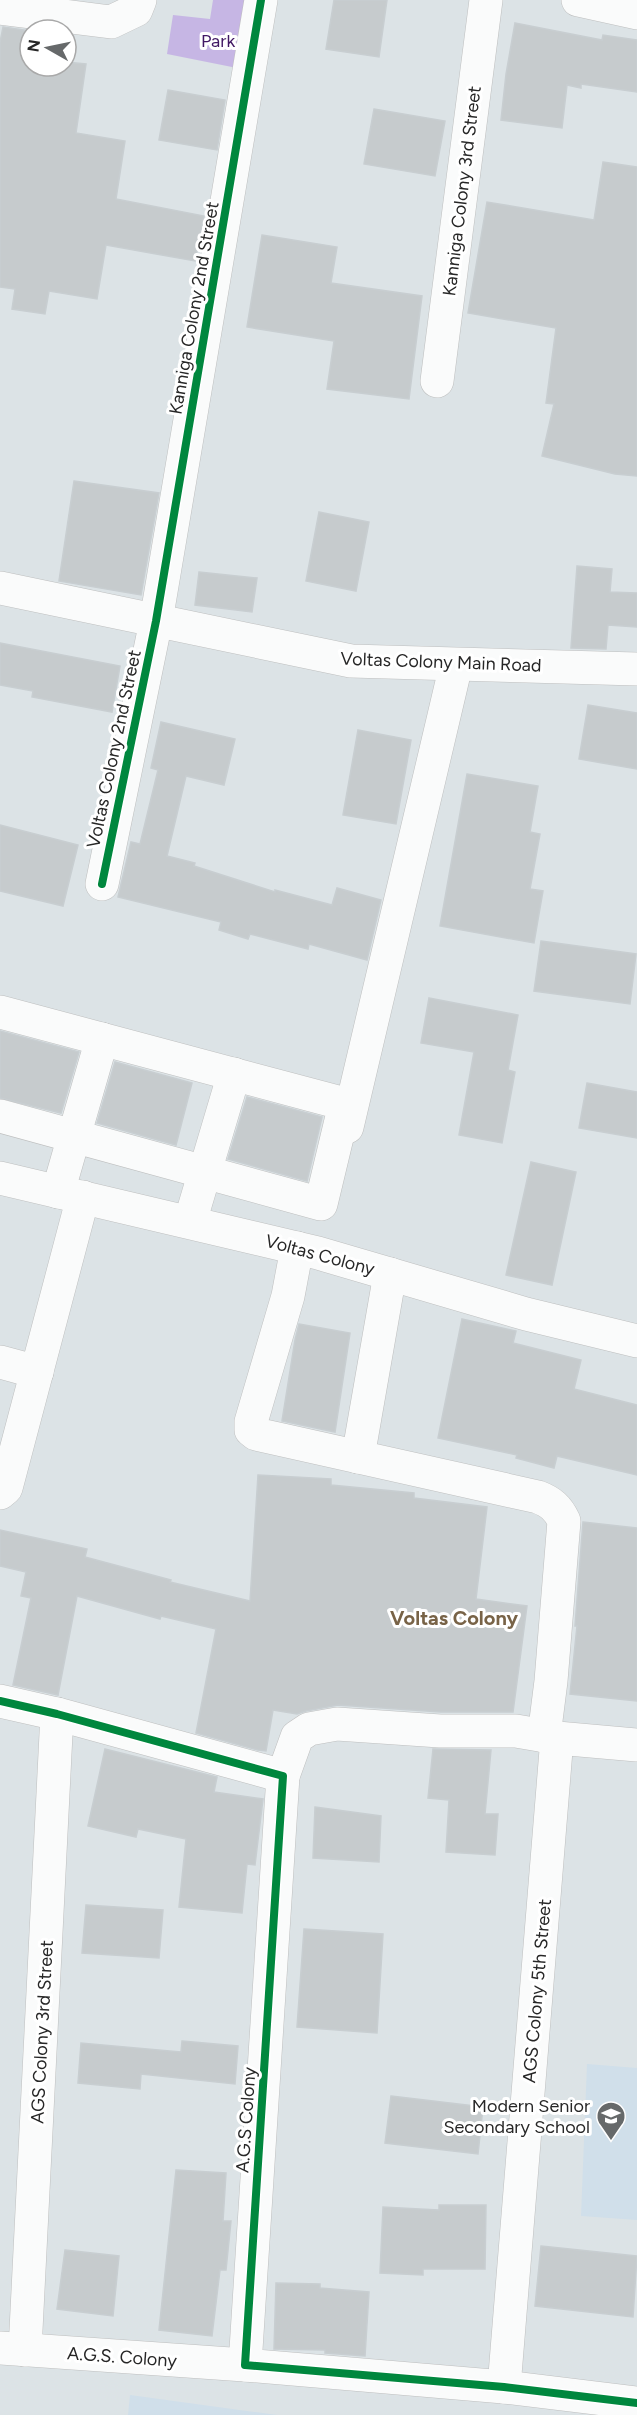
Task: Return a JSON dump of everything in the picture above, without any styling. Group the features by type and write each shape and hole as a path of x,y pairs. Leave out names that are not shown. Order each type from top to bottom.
{"street":[{"path":"0,8 111,22 136,10 140,0"},
{"name":"Kanniga Colony 2nd Street","path":"156,621 261,0"},
{"name":"Kanniga Colony 3rd Street","path":"437,381 486,0"},
{"path":"578,0 637,13"},
{"name":"Voltas Colony Main Road","path":"0,588 351,661 637,669"},
{"name":"Voltas Colony 2nd Street","path":"102,884 156,621"},
{"path":"307,1250 456,665"},
{"path":"0,1012 345,1104 321,1204 0,1116"},
{"path":"0,1493 6,1488 36,1372 70,1194 74,1136 102,1039"},
{"path":"190,1222 234,1074"},
{"name":"Voltas Colony","path":"0,1178 307,1250 526,1314 637,1341"},
{"name":"AGS Colony 5th Street","path":"307,1250 288,1296 250,1422 251,1430 256,1434 538,1497 548,1501 559,1511 564,1521 551,1681 551,1737 504,2387"},
{"path":"358,1457 390,1274"},
{"path":"0,1362 36,1372"},
{"path":"0,1701 57,1714 283,1776"},
{"name":"AGS Colony 3rd Street","path":"13,2349 57,1714"},
{"name":"A.G.S Colony","path":"245,2365 283,1776 297,1737 309,1728 337,1724 440,1731 516,1731 551,1737 637,1745"},
{"name":"A.G.S. Colony","path":"13,2349 245,2365"},
{"path":"245,2365 504,2387 637,2403"}],"shaded area":[{"name":"Modern Senior Secondary School","path":"587,2064 637,2068 637,2220 581,2216"},
{"path":"130,2395 277,2415 128,2415"}],"green space":[{"name":"Park","path":"213,0 251,0 237,68 167,54 173,15 210,19"}],"building":[{"path":"334,0 387,0 379,57 326,49"},
{"path":"515,23 602,40 603,35 637,40 637,92 581,84 581,88 567,85 562,128 501,120"},
{"path":"3,27 18,29 18,78 78,78 78,63 86,64 76,133 125,141 116,199 204,216 195,261 106,245 97,299 49,291 45,314 12,309 15,289 0,287 0,42"},
{"path":"168,90 225,100 217,150 159,140"},
{"path":"374,109 445,121 435,176 364,164"},
{"path":"603,162 637,167 637,476 615,474 542,456 554,404 546,403 556,328 468,313 487,202 594,220"},
{"path":"262,235 337,247 331,283 422,296 409,399 327,389 334,341 247,327"},
{"path":"74,481 159,493 141,595 59,581"},
{"path":"319,512 369,522 356,591 306,581"},
{"path":"577,566 612,569 610,592 637,593 637,627 608,625 606,649 571,648"},
{"path":"199,572 257,578 252,612 195,605"},
{"path":"0,643 120,666 112,712 32,697 33,691 0,685"},
{"path":"588,705 637,713 637,769 579,759"},
{"path":"161,722 235,739 224,785 186,776 167,856 195,863 194,866 275,892 275,890 332,905 337,888 381,900 367,960 309,944 308,949 250,934 248,939 219,930 221,922 118,897 131,842 140,844 158,770 151,768"},
{"path":"358,730 411,740 396,824 343,815"},
{"path":"467,774 538,786 530,832 540,834 530,889 543,891 534,943 440,926"},
{"path":"0,825 78,845 63,906 0,891"},
{"path":"541,941 636,954 630,1004 534,991"},
{"path":"429,998 518,1015 508,1070 515,1072 502,1143 459,1135 474,1052 421,1043"},
{"path":"0,1031 79,1052 61,1113 0,1098"},
{"path":"115,1062 192,1083 176,1145 97,1123"},
{"path":"587,1083 637,1092 637,1138 579,1128"},
{"path":"247,1097 322,1117 307,1181 228,1159"},
{"path":"531,1162 576,1172 552,1285 506,1275"},
{"path":"462,1319 516,1331 513,1343 581,1360 574,1389 637,1405 637,1475 557,1456 554,1468 516,1458 517,1455 438,1438"},
{"path":"299,1324 350,1333 335,1432 282,1421"},
{"path":"258,1475 331,1479 331,1485 414,1493 414,1498 487,1507 476,1599 527,1606 513,1712 441,1712 338,1705 297,1714 273,1710 266,1751 258,1750 196,1733 216,1629 161,1616 160,1619 77,1596 58,1695 13,1685 31,1598 21,1596 26,1572 0,1566 0,1530 87,1549 85,1557 171,1580 170,1582 250,1601"},
{"path":"583,1522 637,1528 637,1701 570,1694 577,1626 575,1626"},
{"path":"105,1749 217,1777 214,1792 263,1799 255,1865 247,1864 242,1913 179,1907 186,1839 138,1829 136,1837 88,1826"},
{"path":"433,1749 491,1750 485,1814 498,1814 495,1855 446,1852 449,1800 428,1798"},
{"path":"315,1807 381,1816 379,1862 313,1858"},
{"path":"86,1905 163,1910 159,1958 82,1953"},
{"path":"304,1929 383,1934 377,2033 297,2027"},
{"path":"182,2041 238,2046 235,2084 141,2074 140,2089 78,2083 81,2043 181,2052"},
{"path":"391,2096 483,2107 478,2154 385,2143"},
{"path":"176,2170 226,2173 223,2221 231,2221 226,2270 220,2270 212,2336 159,2330"},
{"path":"439,2205 486,2205 485,2269 423,2269 423,2275 380,2273 383,2207 439,2210"},
{"path":"541,2246 637,2256 633,2317 535,2306"},
{"path":"65,2250 119,2256 113,2316 57,2309"},
{"path":"276,2283 320,2284 320,2288 369,2292 365,2356 325,2353 325,2350 274,2349"}],"cycle path":[{"path":"102,884 156,621 261,0"},
{"path":"0,1701 57,1714 283,1776 245,2365 504,2387 637,2403"}],"place":[{"name":"Modern Senior Secondary School","path":"611,2142"}],"district":[{"name":"Voltas Colony","path":"454,1618"}]}
